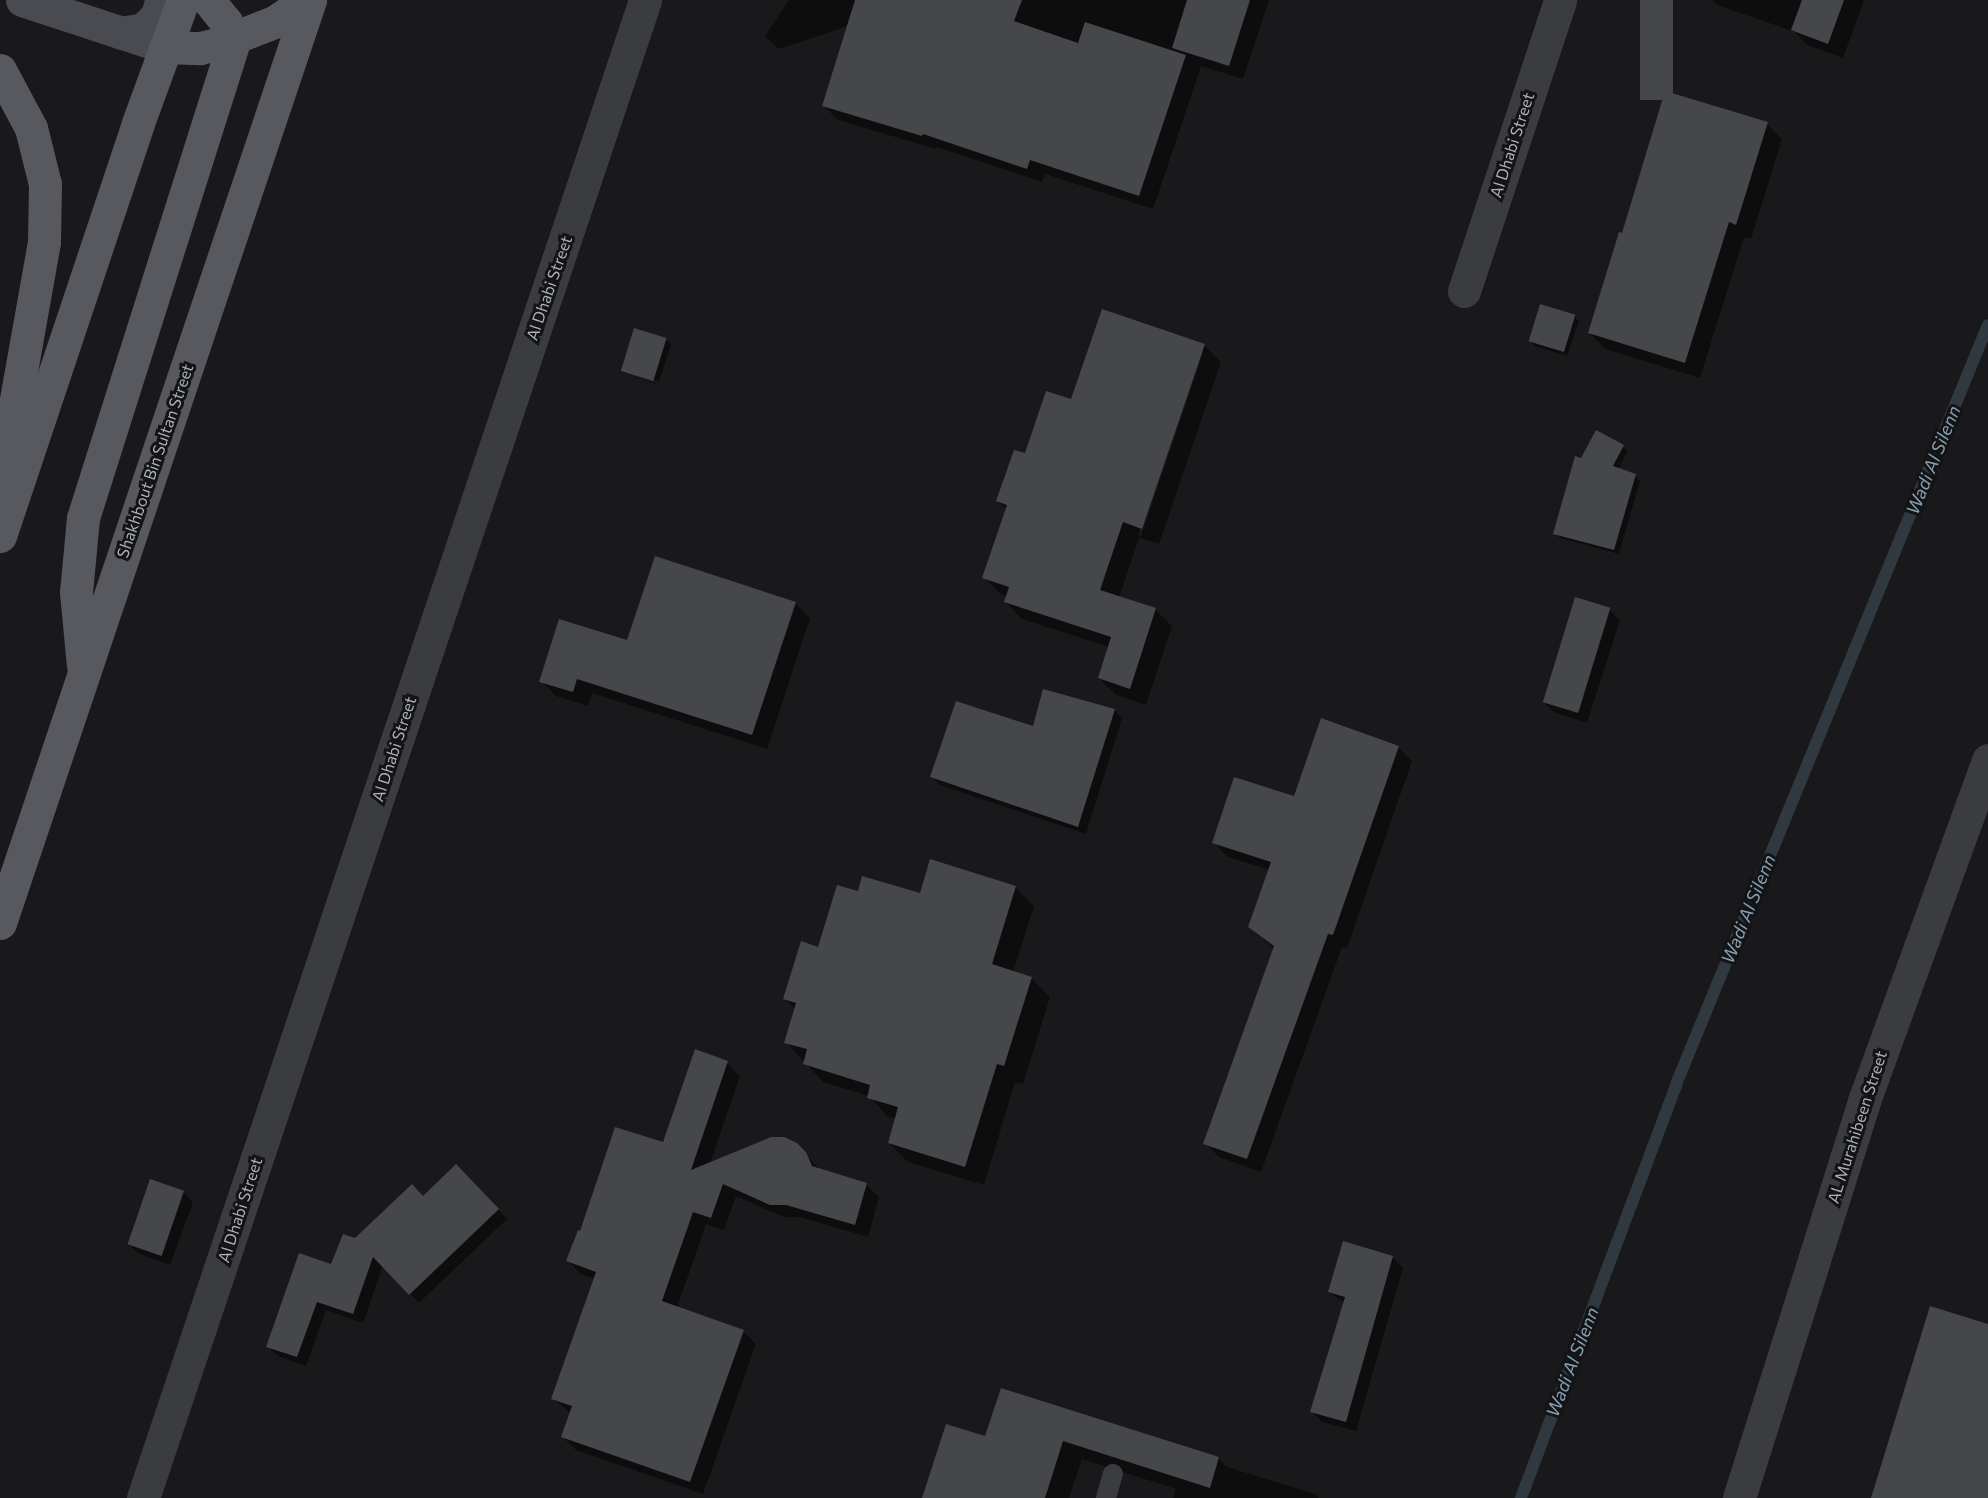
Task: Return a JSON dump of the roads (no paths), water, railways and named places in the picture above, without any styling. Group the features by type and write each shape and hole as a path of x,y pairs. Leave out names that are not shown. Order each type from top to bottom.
{"main road":[{"path":"22,0 165,47 200,48 235,38 274,22 309,0"},
{"path":"122,33 143,29 158,13 160,0"},
{"path":"0,536 165,47 183,0"},
{"path":"84,673 76,592 83,518 235,38 226,22 208,0"},
{"name":"Shakhbout Bin Sultan Street","path":"0,923 309,0"},
{"path":"0,70 31,128 45,184 44,242 0,489"}],"street":[{"name":"Al Dhabi Street","path":"143,1498 645,0"},
{"name":"Al Dhabi Street","path":"1464,291 1560,0"},
{"name":"AL Murahibeen Street","path":"1739,1498 1864,1101 1988,760"}],"lane":[{"path":"1106,1498 1113,1474"}],"waterway":[{"name":"Wadi Al Silenn","path":"1521,1498 1677,1082 1988,325"}]}
